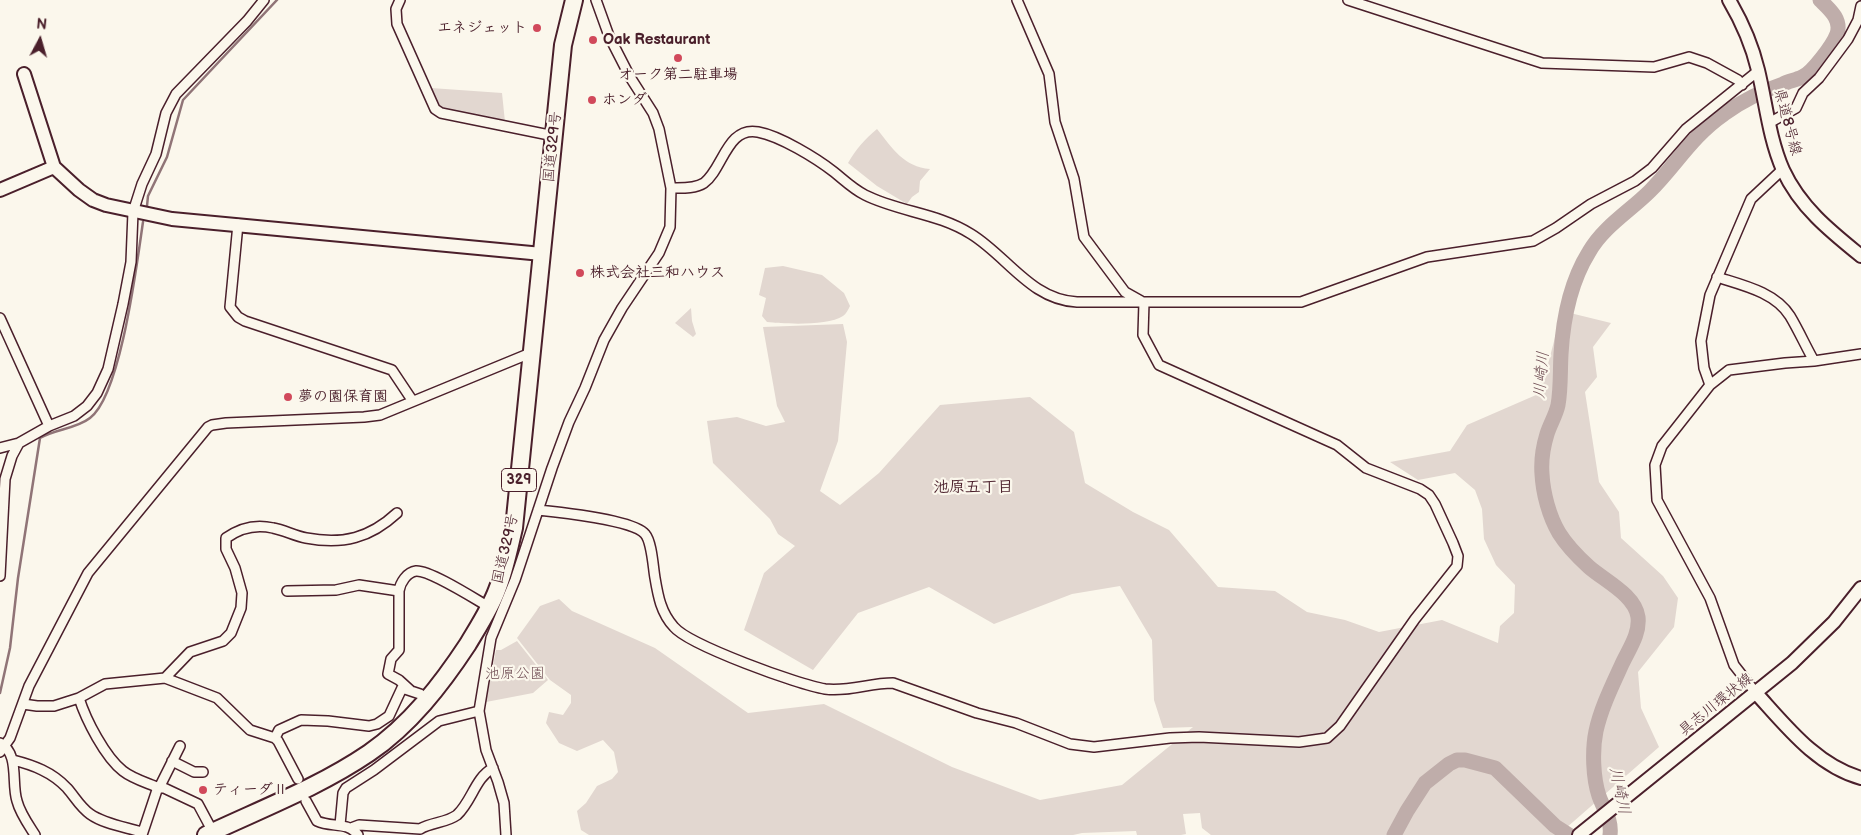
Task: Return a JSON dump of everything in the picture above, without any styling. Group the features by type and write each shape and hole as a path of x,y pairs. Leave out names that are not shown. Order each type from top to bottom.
{"highway":[{"name":"国道329号","path":"210,833 307,788 349,766 390,737 448,676 508,579 533,352 563,45 574,0"}],"street":[{"path":"0,448 19,443 49,426 74,416 87,406 97,393 108,369 124,304 131,262 133,212 142,184 156,154 166,113 176,94 247,21 264,0"},
{"path":"400,0 396,9 396,24 435,109 441,113 554,136"},
{"path":"506,835 504,803 486,750 479,712 492,638 508,579 538,510 569,422 586,388 604,340 622,308 659,253 670,227 670,188 665,155 653,113 630,77 614,46 596,0"},
{"path":"1017,0 1049,74 1055,122 1074,179 1084,237 1124,292 1144,302"},
{"path":"1348,0 1542,64 1654,67 1689,57 1707,63 1738,80 1742,85"},
{"name":"県道8号線","path":"1729,0 1752,48 1772,140 1783,169 1804,204 1820,222 1861,256"},
{"path":"1768,121 1796,108 1803,93 1819,78 1848,39 1858,20 1861,6"},
{"path":"24,74 54,167 79,190 93,200 106,205 133,212 172,218 542,254"},
{"path":"670,188 694,187 702,184 711,176 734,139 748,131 758,132 788,144 808,155 865,195 948,221 963,229 994,251 1020,276 1052,298 1066,302 1301,302 1427,257 1533,241 1556,228 1590,204 1634,181 1652,168 1686,129 1742,85 1759,76"},
{"path":"0,190 54,167"},
{"path":"1710,385 1704,368 1701,341 1710,295 1751,200 1783,169"},
{"path":"238,224 230,307 238,317 244,321 392,370 412,400"},
{"path":"1717,276 1750,287 1773,299 1790,315 1814,361"},
{"path":"538,510 587,515 641,530 648,539 660,604 674,627 689,638 721,653 804,684 825,689 848,690 892,683 977,713 1016,723 1065,743 1087,746 1186,737 1299,742 1327,738 1340,726 1415,619 1452,575 1457,566 1458,556 1453,543 1435,504 1420,489 1366,468 1338,445 1159,365 1143,335 1144,302"},
{"path":"0,318 49,426"},
{"path":"180,746 158,787 142,833 90,815 76,801 67,788 49,773 32,765 13,760 1,746 10,738 29,686 88,573 208,427 226,423 364,417 380,414 533,352"},
{"path":"1861,354 1729,370 1710,385 1662,446 1655,465 1657,500 1710,598 1734,665 1756,693 1816,755 1841,771 1861,778"},
{"path":"0,576 5,479 12,456 19,443"},
{"path":"165,678 190,652 223,641 231,633 240,608 242,594 226,550 226,538 237,530 249,527 273,528 305,538 329,541 349,540 371,533 385,525 397,513"},
{"path":"410,690 399,680 388,674 391,659 400,650 399,591 400,585 408,575 418,571 439,579 489,607"},
{"path":"286,591 336,590 359,585 399,591"},
{"name":"具志川環状線","path":"1579,835 1756,693 1814,642 1861,588"},
{"path":"23,704 54,706 80,698 105,684 165,678 217,698 250,730 278,740 298,779"},
{"path":"275,738 279,730 301,720 369,726 377,724 389,716 402,688 420,694 427,700"},
{"path":"80,698 104,748 124,772 198,804 210,833"},
{"path":"340,825 346,788 374,770 439,721 479,712"},
{"path":"13,760 17,800 26,821 36,835"},
{"path":"172,761 194,772 203,772"},
{"path":"420,829 426,825 446,821 455,816 463,808 484,772 492,768"},
{"path":"306,801 318,821 351,828 358,835"},
{"path":"351,828 359,825 420,829 430,835"}],"green space":[{"path":"431,88 502,93 505,122 443,110 438,107"},
{"path":"877,129 899,155 913,165 930,169 920,181 919,192 907,204 877,186 848,163 861,144"},
{"path":"783,266 822,275 844,293 850,306 846,313 836,319 817,323 767,322 762,316 766,298 759,295 765,268"},
{"path":"691,308 696,334 693,337 675,323"},
{"path":"1562,311 1611,323 1593,347 1597,377 1585,392 1599,482 1619,512 1621,538 1663,576 1678,598 1674,627 1638,672 1641,708 1659,747 1558,835 1211,835 1202,828 1200,813 1183,814 1186,834 1181,835 1137,835 1136,831 1073,835 589,835 581,830 577,811 586,803 597,786 612,779 618,772 614,752 603,740 577,751 559,743 546,723 549,712 563,715 571,703 571,695 550,680 517,638 540,606 559,599 572,611 655,648 748,713 824,704 952,767 1040,800 1122,785 1193,727 1163,728 1154,700 1152,640 1120,586 1072,594 994,624 929,587 858,613 813,670 744,630 764,573 795,546 778,534 770,519 713,463 707,421 737,417 766,426 785,422 777,406 763,327 843,324 847,342 838,441 820,491 840,505 879,473 940,405 1030,397 1074,432 1085,483 1133,512 1169,530 1218,587 1275,591 1307,612 1345,620 1379,632 1442,620 1498,643 1500,626 1514,613 1515,585 1496,565 1484,539 1482,509 1475,490 1455,473 1418,480 1390,462 1450,451 1467,425 1536,395 1548,364"},
{"name":"池原公園","path":"517,641 548,680 533,693 486,702 496,650 501,650"}],"waterway":[{"path":"147,206 148,196 167,157 183,100 277,0"},
{"name":"川崎川","path":"1610,835 1609,820 1595,781 1595,739 1604,705 1636,635 1638,617 1636,609 1625,595 1589,567 1559,533 1549,512 1545,497 1542,474 1544,444 1558,405 1562,341 1569,301 1577,275 1595,243 1609,227 1650,191 1693,141 1724,114 1752,97 1802,77 1822,58 1837,34 1838,24 1834,15 1820,0"},
{"path":"0,693 10,648 18,578 40,438 84,422 101,405 111,383 126,326 143,222"},
{"name":"川崎川","path":"1394,835 1425,783 1457,760 1465,760 1495,768 1555,826 1569,835"}],"place":[{"name":"エネジェット","path":"537,28"},
{"name":"Oak Restaurant","path":"593,40"},
{"name":"オーク第二駐車場","path":"678,58"},
{"name":"ホンダ","path":"592,100"},
{"name":"株式会社三和ハウス","path":"580,273"},
{"name":"夢の園保育園","path":"288,397"},
{"name":"ティーダⅡ","path":"203,790"}],"district":[{"name":"池原五丁目","path":"973,488"}]}
